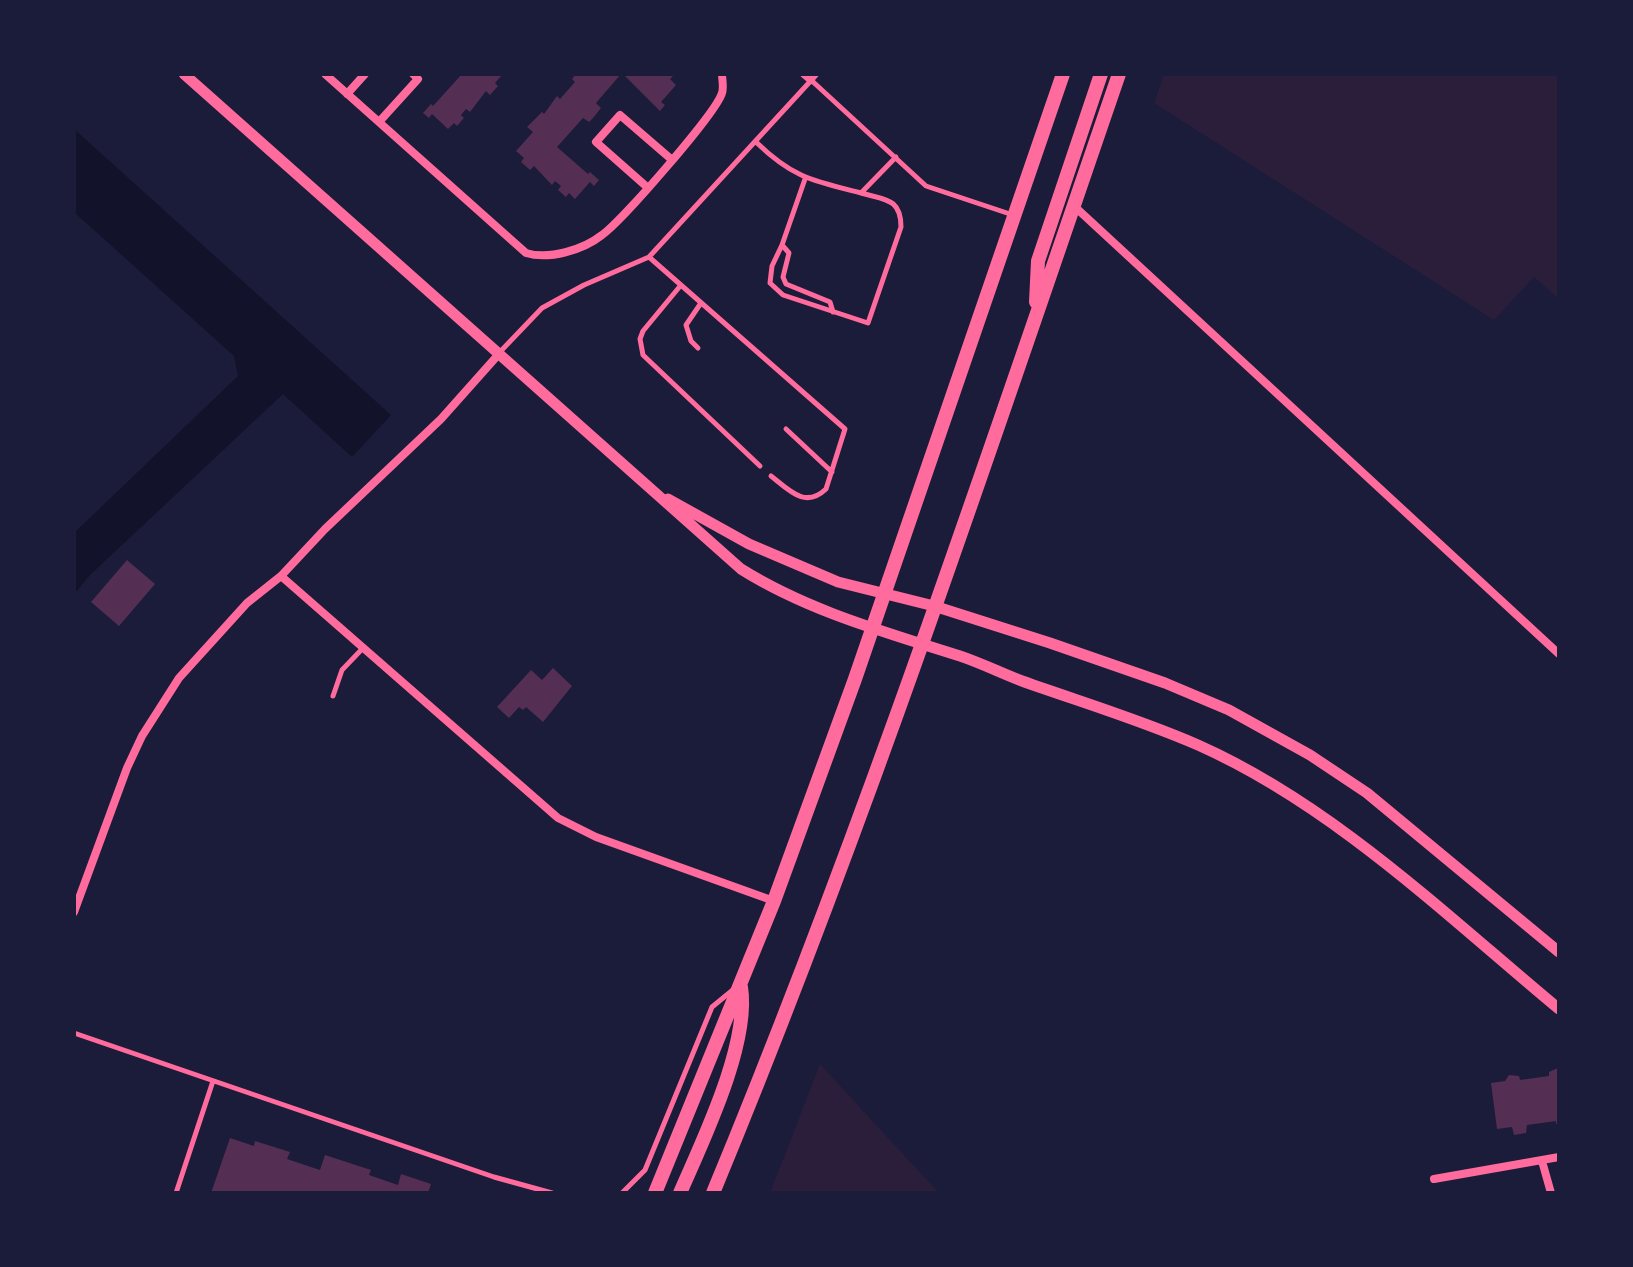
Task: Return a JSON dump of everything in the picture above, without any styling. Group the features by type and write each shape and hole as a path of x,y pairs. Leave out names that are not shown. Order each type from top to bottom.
{"main road":[{"path":"655,1193 774,901 885,593 1063,74"},
{"path":"1035,318 1038,261 1101,74"},
{"path":"713,1193 810,952 922,644 1119,74"},
{"path":"680,1193 732,1063 741,1030 743,1000 740,983"}],"street":[{"path":"184,74 741,569 763,583 833,614 1120,714 1199,745 1292,795 1378,859 1559,1009"},
{"path":"325,74 526,253 539,257 555,256 602,236 706,120 723,92 722,74"},
{"path":"347,94 365,74"},
{"path":"379,122 418,79 413,74"},
{"path":"647,187 596,142 620,115 671,159"},
{"path":"1074,206 1559,654"},
{"path":"74,912 127,768 160,706 201,650 441,419 498,355"},
{"path":"653,491 749,544 838,582 934,606 1165,683 1229,710 1310,755 1367,793 1559,952"},
{"path":"281,576 558,818 596,837 774,901"},
{"path":"1434,1179 1559,1157"},
{"path":"1542,1161 1551,1193"}],"lane":[{"path":"498,355 542,308 584,285 649,257 756,142 811,76 926,186 1015,216"},
{"path":"756,142 786,169 805,179 894,203 901,212 901,227 868,323 783,295 770,283 772,266 805,179"},
{"path":"861,193 896,157"},
{"path":"782,245 789,253 783,277 786,284 830,302 833,312"},
{"path":"649,257 845,429 826,489 812,499 799,498 771,476"},
{"path":"681,285 643,331 640,339 643,355 760,466"},
{"path":"698,348 686,332 686,325 701,303"},
{"path":"786,429 832,472"},
{"path":"333,696 342,670 364,647"},
{"path":"622,1193 645,1170 712,1007 740,983"},
{"path":"74,1033 552,1193"},
{"path":"176,1193 213,1081"}],"shaded area":[{"path":"1164,74 1559,74 1559,299 1534,277 1494,320 1154,103"},
{"path":"74,129 391,415 352,457 283,394 90,575 74,594 74,533 238,376 234,356 74,212"},
{"path":"820,1064 939,1193 770,1193"}],"building":[{"path":"462,74 503,74 490,95 486,91 470,112 466,109 461,115 464,118 457,126 454,123 448,129 432,114 429,118 423,113"},
{"path":"576,74 621,74 596,103 601,108 593,118 589,122 583,118 557,147 599,180 594,186 590,182 575,199 569,193 566,197 558,190 561,186 555,181 552,185 534,166 530,170 521,162 524,158 516,151 533,132 527,127 542,112 544,114 557,96 560,99 575,82 572,79"},
{"path":"623,74 671,74 670,79 676,85 661,102 665,105 660,111"},
{"path":"127,560 155,584 119,626 91,602"},
{"path":"553,668 572,686 543,722 526,707 523,710 519,707 509,718 497,707 531,670 542,680"},
{"path":"1558,1068 1559,1123 1527,1125 1526,1133 1514,1135 1512,1127 1497,1129 1491,1083 1505,1081 1509,1075 1519,1076 1520,1080 1549,1076 1549,1072"},
{"path":"230,1138 254,1146 255,1141 290,1152 287,1159 320,1170 325,1155 371,1170 369,1175 398,1185 401,1174 431,1184 428,1193 211,1193"}]}
